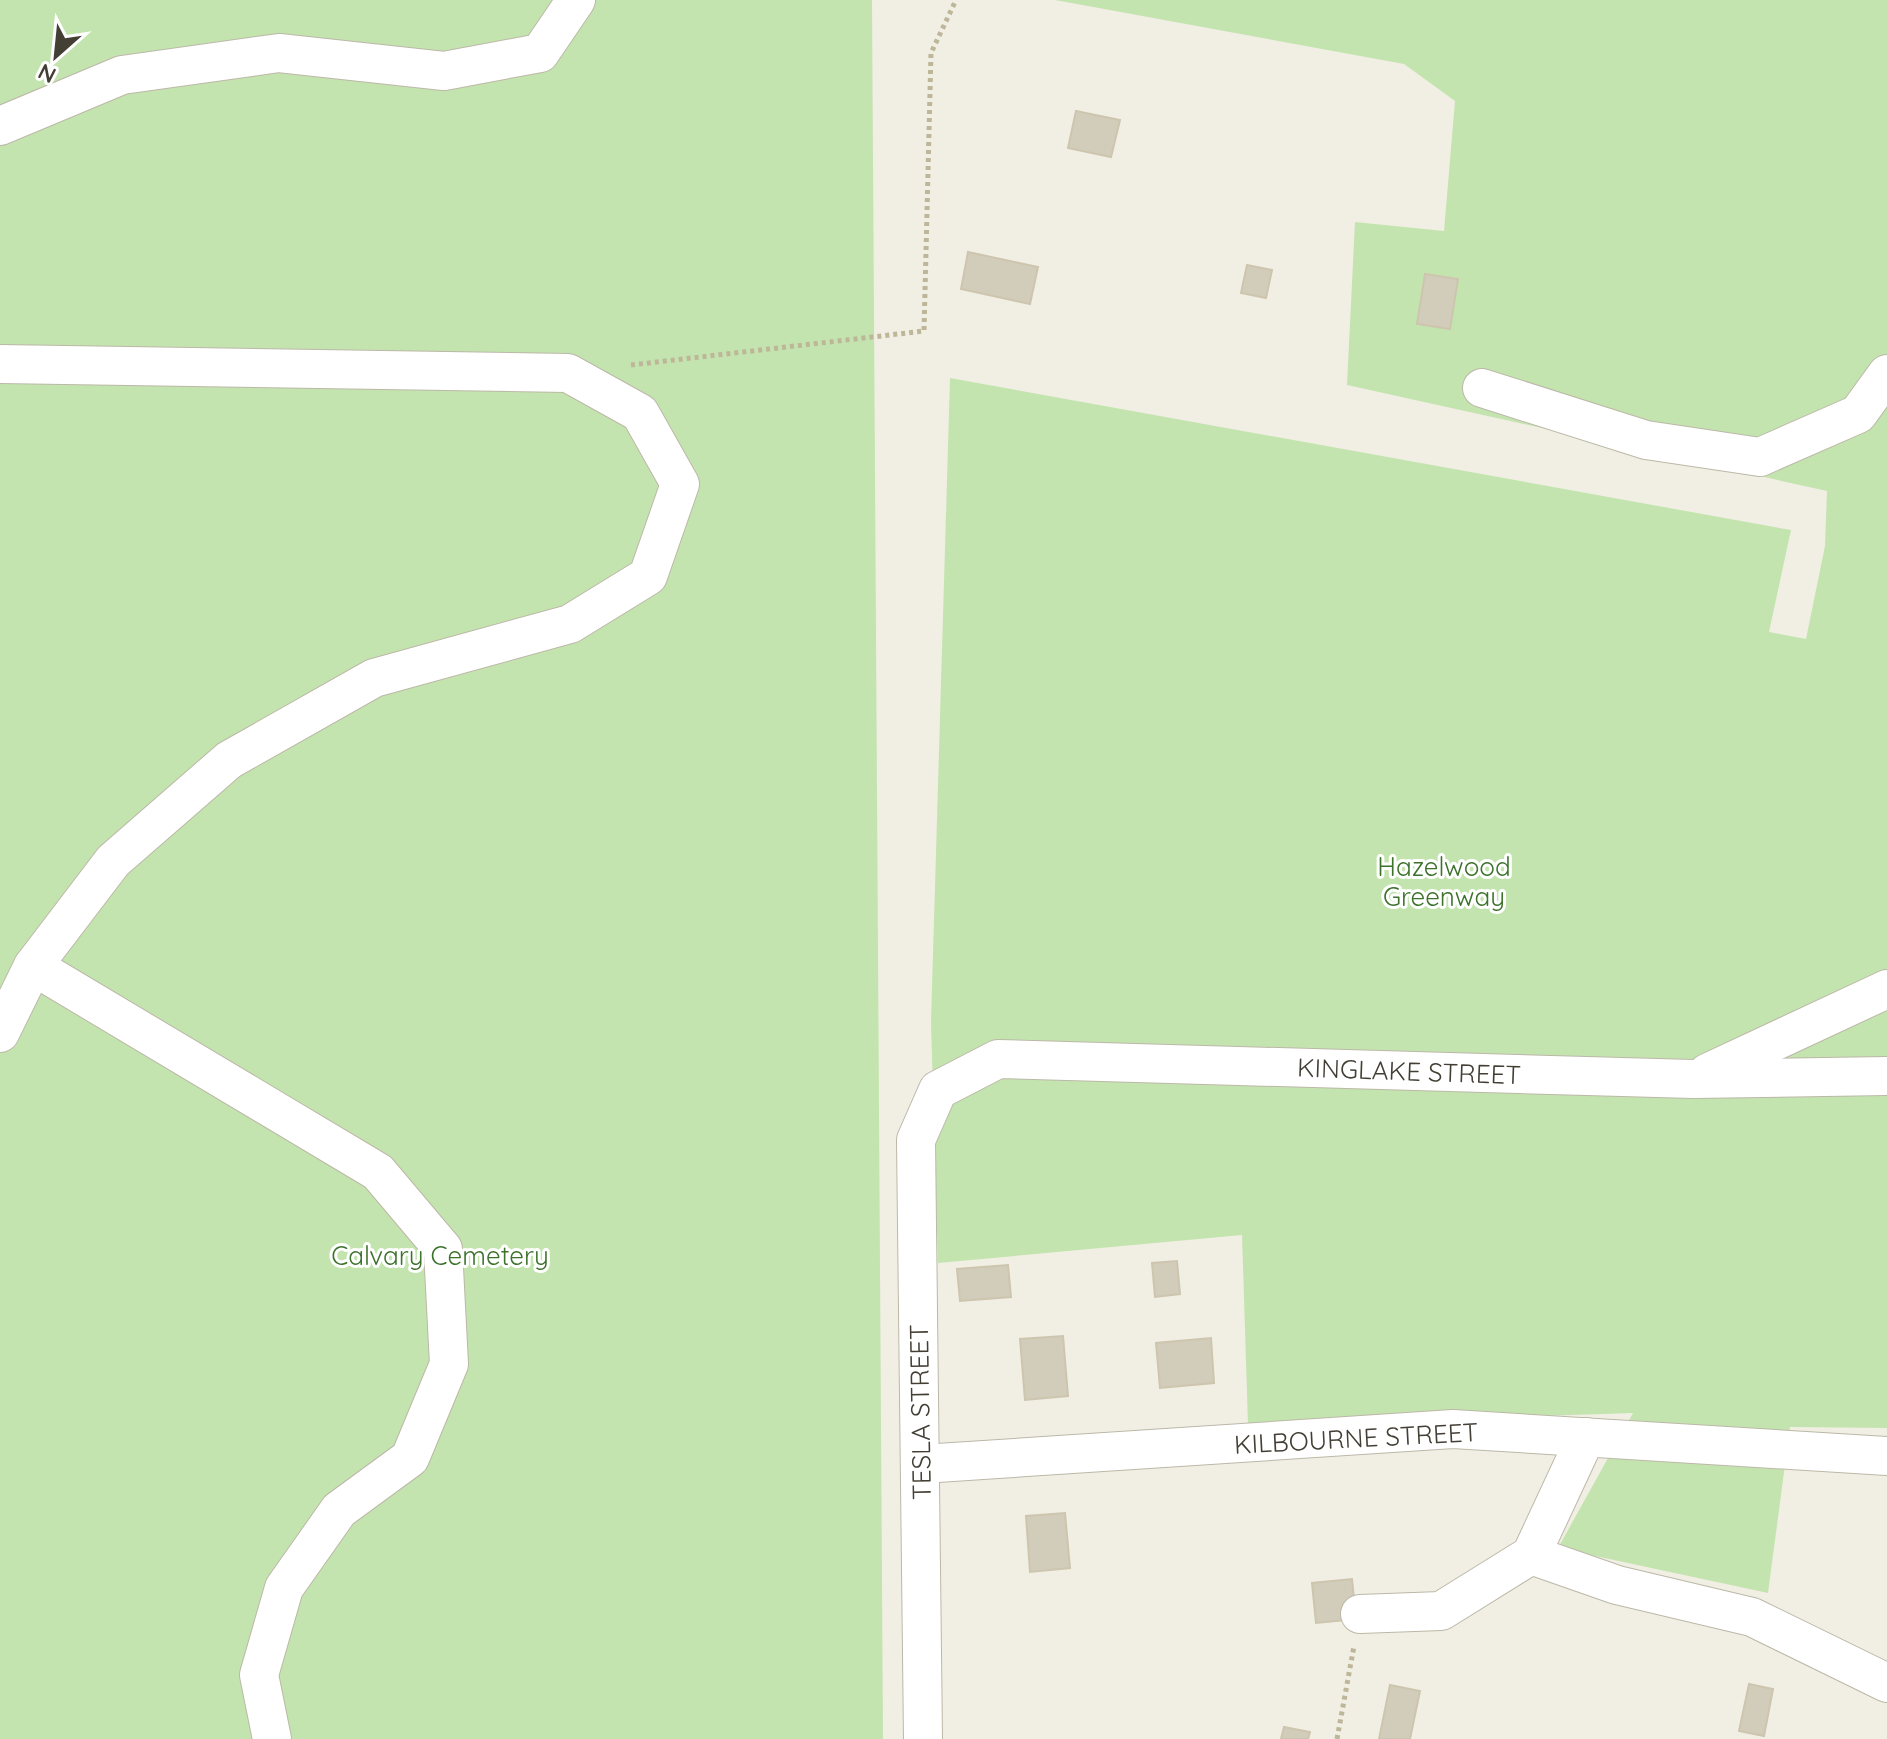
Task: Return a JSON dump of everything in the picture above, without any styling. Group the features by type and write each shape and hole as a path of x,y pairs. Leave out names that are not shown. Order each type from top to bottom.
{"street":[{"path":"0,126 122,75 279,53 444,71 540,53 576,0"},
{"path":"0,364 568,373 640,413 680,484 648,576 570,624 374,678 229,760 113,861 33,966 0,1033"},
{"path":"1482,388 1646,440 1760,457 1858,414 1887,374"},
{"path":"33,966 378,1172 443,1249 449,1364 410,1458 339,1510 284,1588 259,1675 272,1739"},
{"path":"1693,1079 1887,989"},
{"name":"KINGLAKE STREET","path":"938,1090 998,1059 1693,1079 1887,1076"},
{"name":"TESLA STREET","path":"923,1739 916,1140 938,1090"},
{"name":"KILBOURNE STREET","path":"922,1464 1453,1429 1887,1456"},
{"path":"1360,1614 1441,1611 1531,1555 1586,1437"},
{"path":"1531,1555 1617,1585 1752,1617 1887,1683"}],"path":[{"path":"630,365 924,331 931,53 956,0"},
{"path":"1337,1739 1360,1614"}],"green space":[{"name":"Calvary Cemetery","path":"0,0 872,0 883,1739 0,1739"},
{"name":"Hazelwood Greenway","path":"1055,0 1887,0 1887,1428 1790,1427 1768,1593 1558,1548 1633,1413 1248,1425 1242,1235 938,1263 931,1022 950,378 1791,530 1769,632 1806,639 1825,546 1827,491 1347,385 1355,222 1444,231 1455,101 1404,64"}],"building":[{"path":"1076,111 1120,120 1111,157 1068,148"},
{"path":"968,252 1038,267 1030,304 961,289"},
{"path":"1247,265 1272,270 1266,298 1241,293"},
{"path":"1425,274 1458,279 1450,329 1417,324"},
{"path":"1177,1261 1180,1294 1155,1297 1152,1263"},
{"path":"1008,1265 1011,1297 960,1301 957,1269"},
{"path":"1063,1336 1068,1396 1025,1400 1020,1339"},
{"path":"1211,1338 1214,1383 1160,1388 1156,1343"},
{"path":"1065,1513 1070,1568 1030,1572 1026,1516"},
{"path":"1352,1579 1356,1619 1316,1623 1312,1583"},
{"path":"1749,1684 1773,1689 1764,1736 1739,1731"},
{"path":"1390,1685 1420,1691 1410,1739 1379,1739"},
{"path":"1284,1727 1310,1732 1308,1739 1281,1739"}]}
